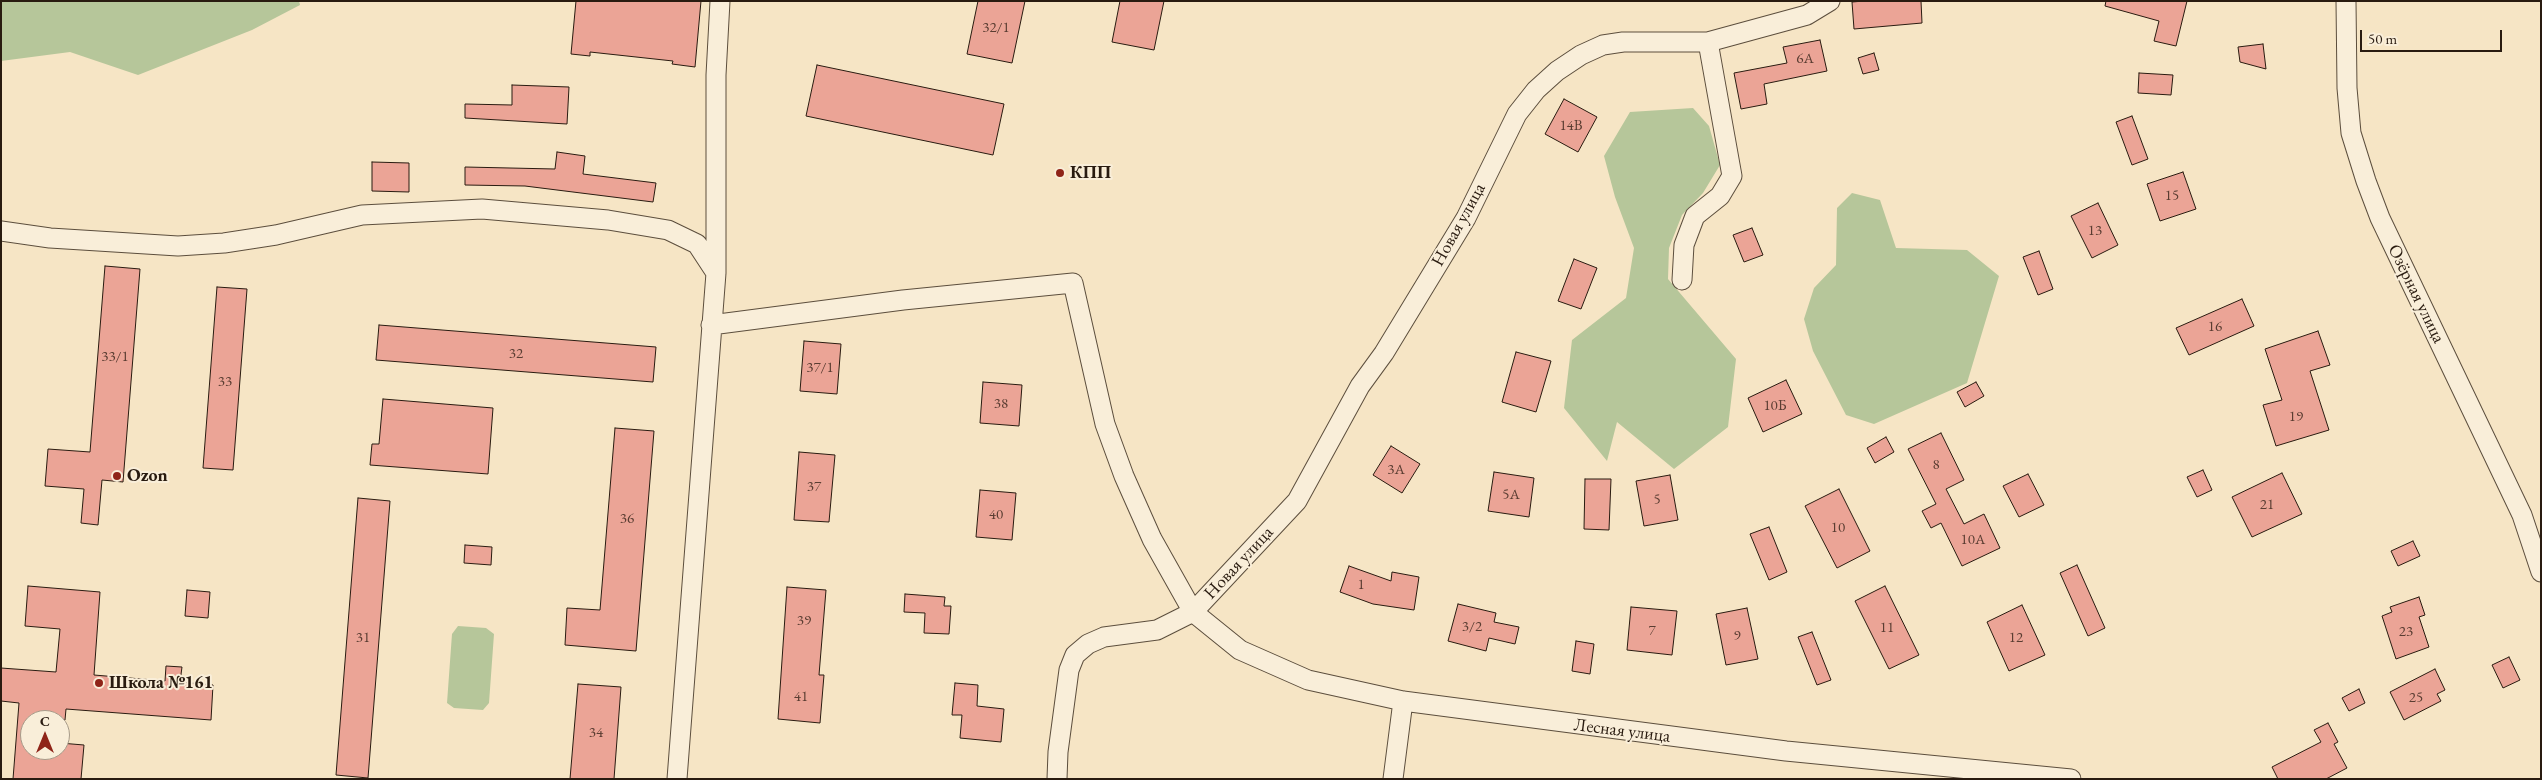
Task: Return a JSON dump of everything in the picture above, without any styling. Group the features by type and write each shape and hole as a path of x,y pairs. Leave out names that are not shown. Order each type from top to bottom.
{"street":[{"path":"677,779 716,273 716,75 720,1"},
{"name":"Новая улица","path":"1193,612 1297,501 1360,386 1384,353 1466,218 1517,114 1536,90 1565,66 1603,45 1623,42 1708,42 1807,15 1830,1"},
{"name":"Озёрная улица","path":"2346,1 2347,88 2351,133 2366,181 2380,218 2522,516 2541,572"},
{"path":"1682,280 1684,245 1695,216 1720,196 1732,176 1708,42"},
{"path":"1,231 50,238 178,246 224,243 276,234 362,215 482,209 608,220 668,230 697,244 716,273"},
{"path":"711,324 902,300 1073,282 1105,424 1124,476 1152,539 1193,612 1157,630 1104,637 1088,644 1075,655 1069,670 1058,752 1057,779"},
{"name":"Лесная улица","path":"1193,612 1240,650 1308,680 1403,701 1786,751 2014,776 2072,779"},
{"path":"1393,779 1403,701"}],"green space":[{"path":"1,1 299,1 300,5 252,30 138,75 70,52 1,61"},
{"path":"1693,108 1709,126 1720,165 1703,193 1682,215 1669,248 1668,279 1736,359 1728,427 1674,469 1617,422 1607,461 1564,408 1572,340 1626,298 1634,248 1615,197 1604,156 1630,112"},
{"path":"1852,193 1880,200 1896,248 1967,250 1999,276 1967,383 1874,424 1846,415 1813,351 1804,319 1814,288 1836,265 1837,208"},
{"path":"458,626 486,628 494,634 489,703 483,710 454,708 447,703 452,634"}],"building":[{"path":"576,1 701,1 695,67 672,64 673,61 590,52 590,56 571,54"},
{"path":"978,1 1025,1 1012,63 967,54"},
{"path":"1120,1 1164,1 1154,50 1112,42"},
{"path":"1921,1 1922,23 1854,29 1852,2"},
{"path":"2106,1 2187,1 2176,46 2154,41 2159,21 2105,6"},
{"path":"1820,40 1827,71 1764,84 1767,104 1741,109 1734,73 1787,63 1783,47"},
{"path":"2263,44 2266,69 2240,62 2238,47"},
{"path":"1874,53 1879,70 1863,74 1858,58"},
{"path":"817,65 1004,104 993,155 806,116"},
{"path":"2139,73 2173,75 2171,95 2138,93"},
{"path":"512,85 569,87 567,124 465,118 465,104 512,105"},
{"path":"1564,99 1597,117 1578,152 1545,134"},
{"path":"2132,116 2148,159 2132,165 2116,122"},
{"path":"557,152 585,156 583,174 656,183 653,202 525,186 465,185 465,167 555,169"},
{"path":"372,162 409,163 409,192 372,191"},
{"path":"2183,172 2196,209 2160,221 2147,184"},
{"path":"2098,203 2118,245 2092,258 2071,216"},
{"path":"1752,228 1763,255 1744,262 1733,235"},
{"path":"2039,251 2053,289 2038,295 2023,257"},
{"path":"1574,259 1597,268 1581,309 1558,301"},
{"path":"105,266 140,269 123,482 102,480 98,525 81,523 84,489 45,486 48,449 90,452"},
{"path":"217,287 247,289 233,470 203,468"},
{"path":"2242,299 2254,326 2189,355 2176,328"},
{"path":"379,325 656,347 653,382 376,360"},
{"path":"2318,331 2330,365 2310,371 2329,430 2276,446 2263,405 2282,400 2265,349"},
{"path":"804,341 841,344 837,394 800,391"},
{"path":"1516,352 1551,361 1536,412 1502,402"},
{"path":"1786,380 1802,414 1763,432 1748,398"},
{"path":"983,382 1022,385 1019,426 980,423"},
{"path":"1976,382 1984,396 1965,407 1957,392"},
{"path":"383,399 493,408 488,474 370,465 372,444 379,444"},
{"path":"615,428 654,431 636,651 565,645 567,608 600,610"},
{"path":"1941,433 1964,480 1946,489 1964,524 1984,514 2000,548 1962,566 1941,523 1931,528 1922,511 1936,504 1908,449"},
{"path":"1886,437 1894,452 1875,463 1867,448"},
{"path":"1391,446 1420,464 1402,493 1373,475"},
{"path":"799,452 835,455 829,522 794,520"},
{"path":"2203,470 2212,490 2197,497 2187,477"},
{"path":"1494,472 1534,478 1529,517 1488,511"},
{"path":"2282,473 2302,514 2252,537 2232,497"},
{"path":"2028,474 2044,505 2019,517 2003,486"},
{"path":"1670,475 1678,520 1644,526 1636,481"},
{"path":"1585,479 1611,479 1609,530 1584,529"},
{"path":"1839,489 1870,551 1837,568 1805,506"},
{"path":"980,490 1016,493 1012,540 976,537"},
{"path":"358,498 390,501 368,778 336,775"},
{"path":"1769,527 1787,572 1769,580 1750,534"},
{"path":"2413,541 2420,556 2398,566 2391,551"},
{"path":"465,545 492,547 491,565 464,563"},
{"path":"2077,565 2105,628 2088,636 2060,573"},
{"path":"1349,566 1391,581 1392,572 1419,577 1414,610 1373,604 1340,592"},
{"name":"Школа №161","path":"28,586 100,592 94,675 165,681 166,666 182,667 180,682 213,685 211,720 66,709 20,710 20,760 70,760 70,744 84,745 81,779 13,779 19,703 1,701 1,668 56,672 60,629 25,626"},
{"path":"1885,586 1919,655 1889,669 1855,601"},
{"path":"787,587 826,590 819,675 824,675 820,723 778,719"},
{"path":"187,590 210,592 208,618 185,616"},
{"path":"905,594 945,597 944,606 951,606 949,634 924,633 925,613 904,612"},
{"path":"2419,597 2425,615 2419,617 2429,647 2396,659 2382,616 2392,612 2390,607"},
{"path":"1458,604 1496,613 1494,622 1519,627 1515,644 1489,638 1486,651 1448,641"},
{"path":"2022,605 2045,655 2009,671 1987,622"},
{"path":"1631,607 1677,611 1672,655 1627,650"},
{"path":"1747,608 1758,659 1726,665 1716,614"},
{"path":"1812,632 1831,680 1817,685 1798,637"},
{"path":"1576,641 1594,644 1590,674 1572,671"},
{"path":"2509,657 2520,680 2503,688 2492,665"},
{"path":"2435,669 2445,690 2437,694 2441,701 2404,720 2390,692"},
{"path":"955,683 978,685 977,706 1004,709 1001,742 960,738 962,715 952,715"},
{"path":"578,684 621,687 614,779 570,779"},
{"path":"2359,689 2365,703 2349,711 2342,698"},
{"path":"2328,723 2338,742 2334,744 2347,768 2326,779 2278,779 2272,767 2321,742 2314,730"}],"place":[{"name":"КПП","path":"1060,173"},
{"name":"Ozon","path":"117,476"},
{"name":"Школа №161","path":"99,683"}]}
